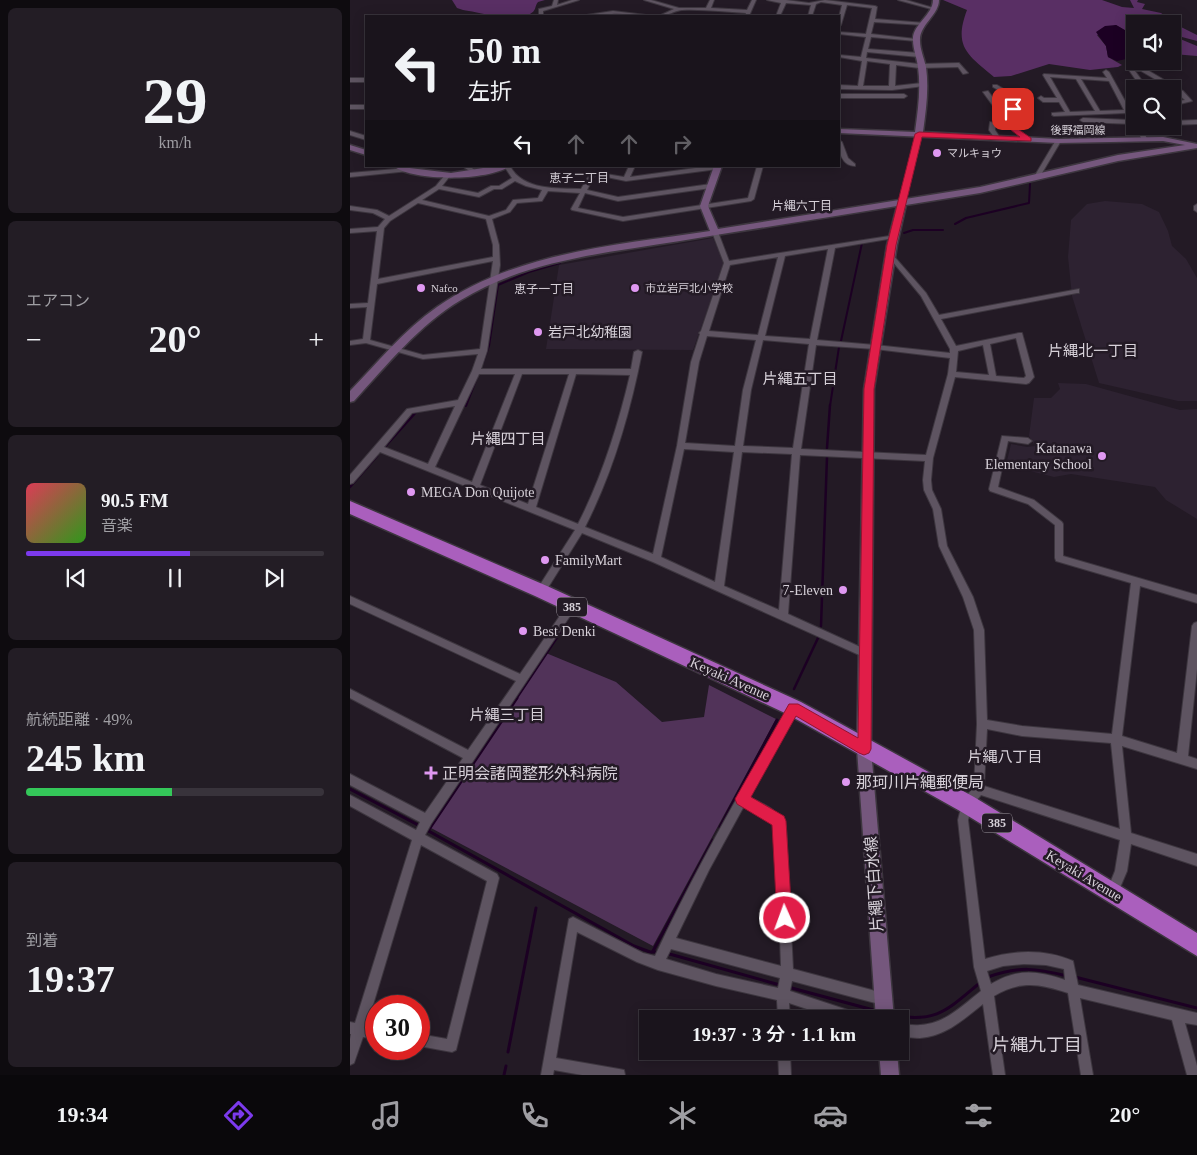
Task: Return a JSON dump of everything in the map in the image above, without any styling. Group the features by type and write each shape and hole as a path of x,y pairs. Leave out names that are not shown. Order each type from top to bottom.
{"highway":[{"name":"Keyaki Avenue","path":"350,507 540,591 571,607 794,708 864,749 973,797 1112,893 1197,944"}],"street":[{"path":"554,7 556,0"},
{"path":"541,15 541,10 577,0"},
{"path":"646,0 679,9 708,9 748,14 754,0"},
{"path":"708,9 712,0"},
{"path":"769,0 809,4 844,3 875,7 865,50 860,88"},
{"path":"900,0 935,9"},
{"path":"902,202 919,134 924,95 922,66 916,40 923,24 935,9 936,0"},
{"path":"778,15 784,1"},
{"path":"570,2 580,15"},
{"path":"810,15 814,3"},
{"path":"840,21 844,3"},
{"path":"664,15 679,9"},
{"path":"588,15 607,12 627,15"},
{"path":"872,20 923,24"},
{"path":"840,33 916,40"},
{"path":"865,50 919,55"},
{"path":"840,56 922,66 959,65 964,72"},
{"path":"892,88 893,63"},
{"path":"1139,80 1133,69 1142,69 1155,80"},
{"path":"1106,72 1126,110"},
{"path":"1068,113 1046,75 1110,80"},
{"path":"1078,78 1098,112"},
{"path":"350,80 365,80"},
{"path":"840,87 892,88 922,85"},
{"path":"995,86 1014,97 1014,130 1028,140"},
{"path":"986,92 998,108 1013,110"},
{"path":"1181,93 1186,95 1189,101 1181,102"},
{"path":"840,96 904,96"},
{"path":"1043,100 1060,100"},
{"path":"350,107 365,106"},
{"path":"1054,114 1126,112"},
{"path":"1083,120 1126,124"},
{"path":"1181,123 1197,122"},
{"path":"992,123 992,130 998,138"},
{"name":"後野福岡線","path":"840,131 1058,141 1180,141 1196,147"},
{"path":"350,133 365,138"},
{"path":"1142,135 1145,140"},
{"path":"1037,176 1058,141"},
{"path":"840,145 845,159 853,165"},
{"path":"350,146 365,153"},
{"path":"350,398 422,324 442,308 514,271 556,259 980,190 1118,158 1196,147"},
{"path":"400,167 407,170 447,176 476,173 502,167"},
{"path":"467,167 476,173"},
{"path":"507,167 522,184 546,189 582,191 618,199 711,186"},
{"path":"626,180 632,167"},
{"path":"711,167 626,180 594,174 582,191 574,209 623,219 751,199 760,167"},
{"path":"656,559 681,446 689,389 704,333 727,263 704,206 718,167"},
{"path":"350,176 407,170"},
{"path":"366,341 381,229 390,219 438,187 447,176"},
{"path":"438,187 479,195 493,187 500,188 516,178"},
{"path":"416,201 489,218 508,211 515,201 540,200 546,189"},
{"name":"片繩下白水線","path":"884,1010 864,749 869,389 890,255 902,202"},
{"path":"350,208 375,211 390,219"},
{"path":"430,468 476,372 483,350 496,279 497,258 496,245 489,218"},
{"path":"350,231 381,229"},
{"path":"727,263 894,236"},
{"path":"783,617 796,453 813,342 832,246"},
{"path":"719,587 747,390 782,254"},
{"path":"890,255 924,295 936,318 951,340 954,353 952,374 929,458 927,486 937,509 943,546 968,597 979,630 982,724 973,797 962,820 980,967 988,994 999,1075"},
{"path":"375,282 497,258"},
{"path":"936,318 1077,291"},
{"path":"350,306 370,305"},
{"path":"704,333 954,353 1019,335 1030,377 1026,381 952,374"},
{"path":"350,343 366,341 423,358 483,350"},
{"path":"986,343 993,378"},
{"path":"540,591 580,529 603,479 638,352"},
{"path":"476,372 634,372"},
{"path":"475,486 519,373"},
{"path":"531,508 573,373"},
{"path":"350,481 410,411 460,403"},
{"path":"1028,441 1005,438 992,489 1031,502 1059,524 1059,558 1197,598"},
{"path":"681,446 929,458"},
{"path":"379,448 656,559 866,654"},
{"path":"1112,893 1121,871 1126,837 1116,739 1136,581"},
{"path":"350,600 522,679"},
{"path":"350,1059 354,1029 418,836 571,607"},
{"path":"1182,759 1197,626"},
{"path":"350,693 470,756"},
{"path":"658,964 742,799 794,708"},
{"path":"982,724 1022,731 1116,739 1197,764"},
{"path":"350,779 427,820"},
{"path":"973,797 1126,837 1197,860"},
{"path":"742,799 779,821 781,827 787,972 783,995 784,1010"},
{"path":"350,800 493,878 452,1046 430,1042"},
{"path":"619,1075 548,1069 573,923 621,949 658,964 783,995 829,1010"},
{"path":"668,942 883,999"},
{"path":"980,967 1018,957 1055,960 1069,965 1087,1075"},
{"path":"909,1031 927,1032 942,1028 998,987 1019,978 1034,979 1197,1019"},
{"path":"1177,1014 1193,1075"},
{"path":"784,1060 785,1075"},
{"path":"889,1060 890,1075"}],"shaded area":[{"path":"452,0 545,0 538,2 534,11 527,15 491,15 457,8"},
{"path":"943,0 1102,0 1122,7 1134,8 1130,0 1138,0 1137,2 1145,4 1142,9 1164,15 1126,15 1126,31 1116,25 1097,35 1106,46 1108,57 1122,65 1118,67 1090,70 1049,64 1011,76 994,77 970,56 965,49 962,33 967,10"},
{"path":"1116,25 1126,31 1126,59 1117,61 1108,57 1106,46 1096,32 1105,26"},
{"path":"1181,27 1197,35 1197,41 1182,37"},
{"path":"1181,39 1197,46 1197,56 1181,55"},
{"path":"1105,201 1142,204 1159,212 1168,231 1172,246 1186,259 1197,278 1197,401 1178,401 1099,383 1072,296 1068,257 1071,220 1087,204"},
{"name":"市立岩戸北小学校","path":"713,238 724,263 693,350 546,349 559,265"},
{"name":"Katanawa Elementary School","path":"1058,383 1086,384 1180,410 1197,409 1197,519 1166,500 1155,487 1071,474 1054,477 1006,465 1011,444 1027,447 1035,446 1029,436 1034,398 1051,398 1060,389"},
{"path":"546,653 616,682 662,722 704,717 709,685 776,719 653,946 431,828"}],"waterway":[{"path":"1059,134 1059,139"},
{"path":"955,224 966,218 1029,203 1030,184"},
{"path":"904,233 913,230 943,230"},
{"path":"841,341 862,243"},
{"path":"483,363 489,346 498,285 529,272 560,263"},
{"path":"830,406 839,347"},
{"path":"466,405 462,406 466,406 477,378"},
{"path":"827,448 830,405"},
{"path":"382,450 417,411"},
{"path":"350,487 377,456"},
{"path":"821,626 827,457"},
{"path":"516,699 566,624"},
{"path":"794,689 818,638"},
{"path":"428,831 517,698"},
{"path":"720,827 777,720"},
{"path":"350,789 420,826"},
{"path":"428,831 634,946 650,952 660,952"},
{"path":"653,951 713,840"},
{"path":"508,1052 536,908"},
{"path":"666,953 780,985"},
{"path":"988,977 999,973 1028,969 1067,976"},
{"path":"1075,977 1197,1008"},
{"path":"909,1017 931,1016 941,1012 960,1000 981,982"},
{"path":"788,987 873,1010"},
{"path":"504,1075 506,1066"}],"place":[{"name":"マルキョウ","path":"937,153"},
{"name":"Nafco","path":"421,288"},
{"name":"市立岩戸北小学校","path":"635,288"},
{"name":"岩戸北幼稚園","path":"538,332"},
{"name":"Katanawa Elementary School","path":"1102,456"},
{"name":"MEGA Don Quijote","path":"411,492"},
{"name":"FamilyMart","path":"545,560"},
{"name":"7-Eleven","path":"843,590"},
{"name":"Best Denki","path":"523,631"},
{"name":"正明会諸岡整形外科病院","path":"431,773"},
{"name":"那珂川片縄郵便局","path":"846,782"}],"district":[{"name":"恵子二丁目","path":"579,178"},
{"name":"片縄六丁目","path":"802,206"},
{"name":"恵子一丁目","path":"544,289"},
{"name":"片縄北一丁目","path":"1093,351"},
{"name":"片縄五丁目","path":"800,379"},
{"name":"片縄四丁目","path":"508,439"},
{"name":"片縄三丁目","path":"507,715"},
{"name":"片縄八丁目","path":"1005,757"},
{"name":"片縄九丁目","path":"1037,1045"}],"route":[{"path":"785,918 781,827 779,821 742,799 794,708 864,749 869,389 892,245 919,134 1028,140 1014,130 1013,109"}]}
